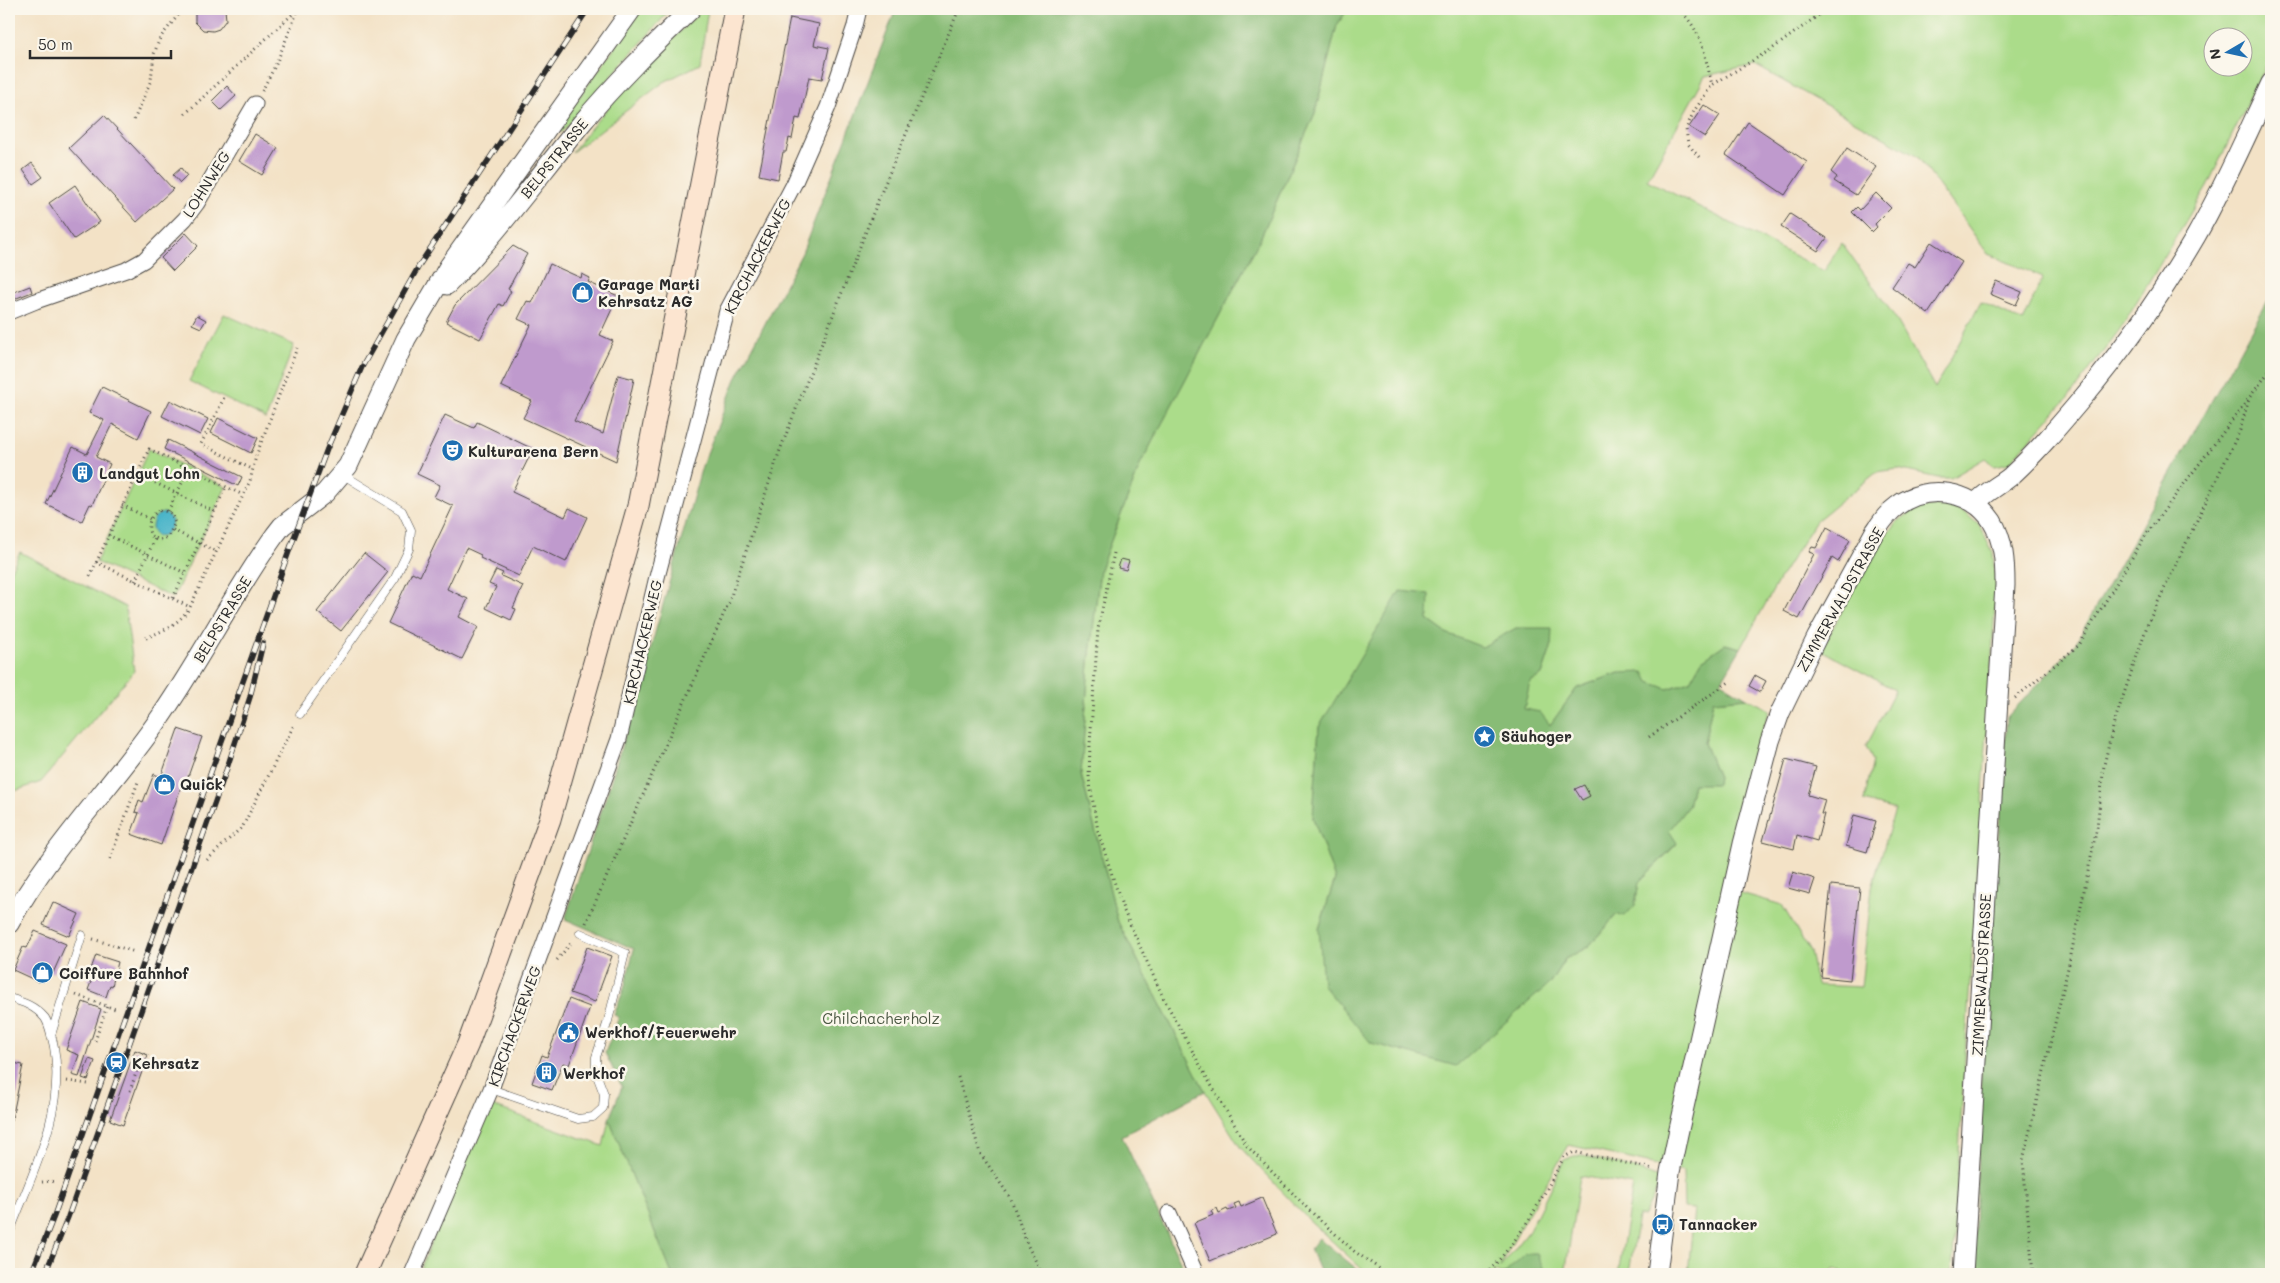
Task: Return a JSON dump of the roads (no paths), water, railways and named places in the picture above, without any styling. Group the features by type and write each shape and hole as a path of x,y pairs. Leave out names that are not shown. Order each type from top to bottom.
{"main road":[{"path":"365,1274 468,1044 555,800 638,506 734,9"}],"street":[{"name":"BELPSTRASSE","path":"9,924 47,864 159,720 275,535 282,526 324,493 342,474 371,416 387,377 422,312 468,239 632,9"},
{"name":"KIRCHACKERWEG","path":"412,1274 491,1089 619,739 656,581 727,311 794,184 828,106 859,9"},
{"name":"BELPSTRASSE","path":"422,312 488,241 588,116 639,59 690,10"},
{"path":"1975,504 1982,496 2012,475 2044,442 2114,359 2155,301 2208,213 2271,83"},
{"name":"LOHNWEG","path":"9,312 126,270 144,260 185,219 255,104"},
{"name":"ZIMMERWALDSTRASSE","path":"1657,1274 1670,1172 1756,791 1780,712 1857,562 1885,517 1908,499 1930,493 1950,493 1975,504 1991,521 1998,533 2004,553 2005,585 1963,1274"},
{"path":"1169,1214 1196,1274"}],"lane":[{"path":"300,714 395,578 409,549 410,530 402,511 342,474"},
{"path":"491,1089 578,1119 593,1117 604,1108 604,1094 596,1073 596,1058 608,1021 625,953 580,933"},
{"path":"52,1035 82,935"},
{"path":"9,998 32,1006 46,1020 52,1035 57,1062 55,1102 50,1126 9,1234"}],"water":[{"path":"165,513 172,520 171,527 165,535 156,536 152,528 153,522 159,514"}],"railway":[{"path":"31,1274 54,1216 288,554 327,449 362,367 420,264 588,9"},
{"path":"45,1274 68,1217 227,768 250,697 263,643"}],"place":[{"name":"Garage Marti Kehrsatz AG","path":"582,293"},
{"name":"Kulturarena Bern","path":"452,451"},
{"name":"Landgut Lohn","path":"83,473"},
{"name":"Säuhoger","path":"1485,736"},
{"name":"Quick","path":"164,784"},
{"name":"Coiffure Bahnhof","path":"43,973"},
{"name":"Werkhof/Feuerwehr","path":"569,1032"},
{"name":"Kehrsatz","path":"116,1063"},
{"name":"Werkhof","path":"547,1073"},
{"name":"Tannacker","path":"1663,1224"}],"park label":[{"name":"Chilchacherholz","path":"881,1018"}]}
